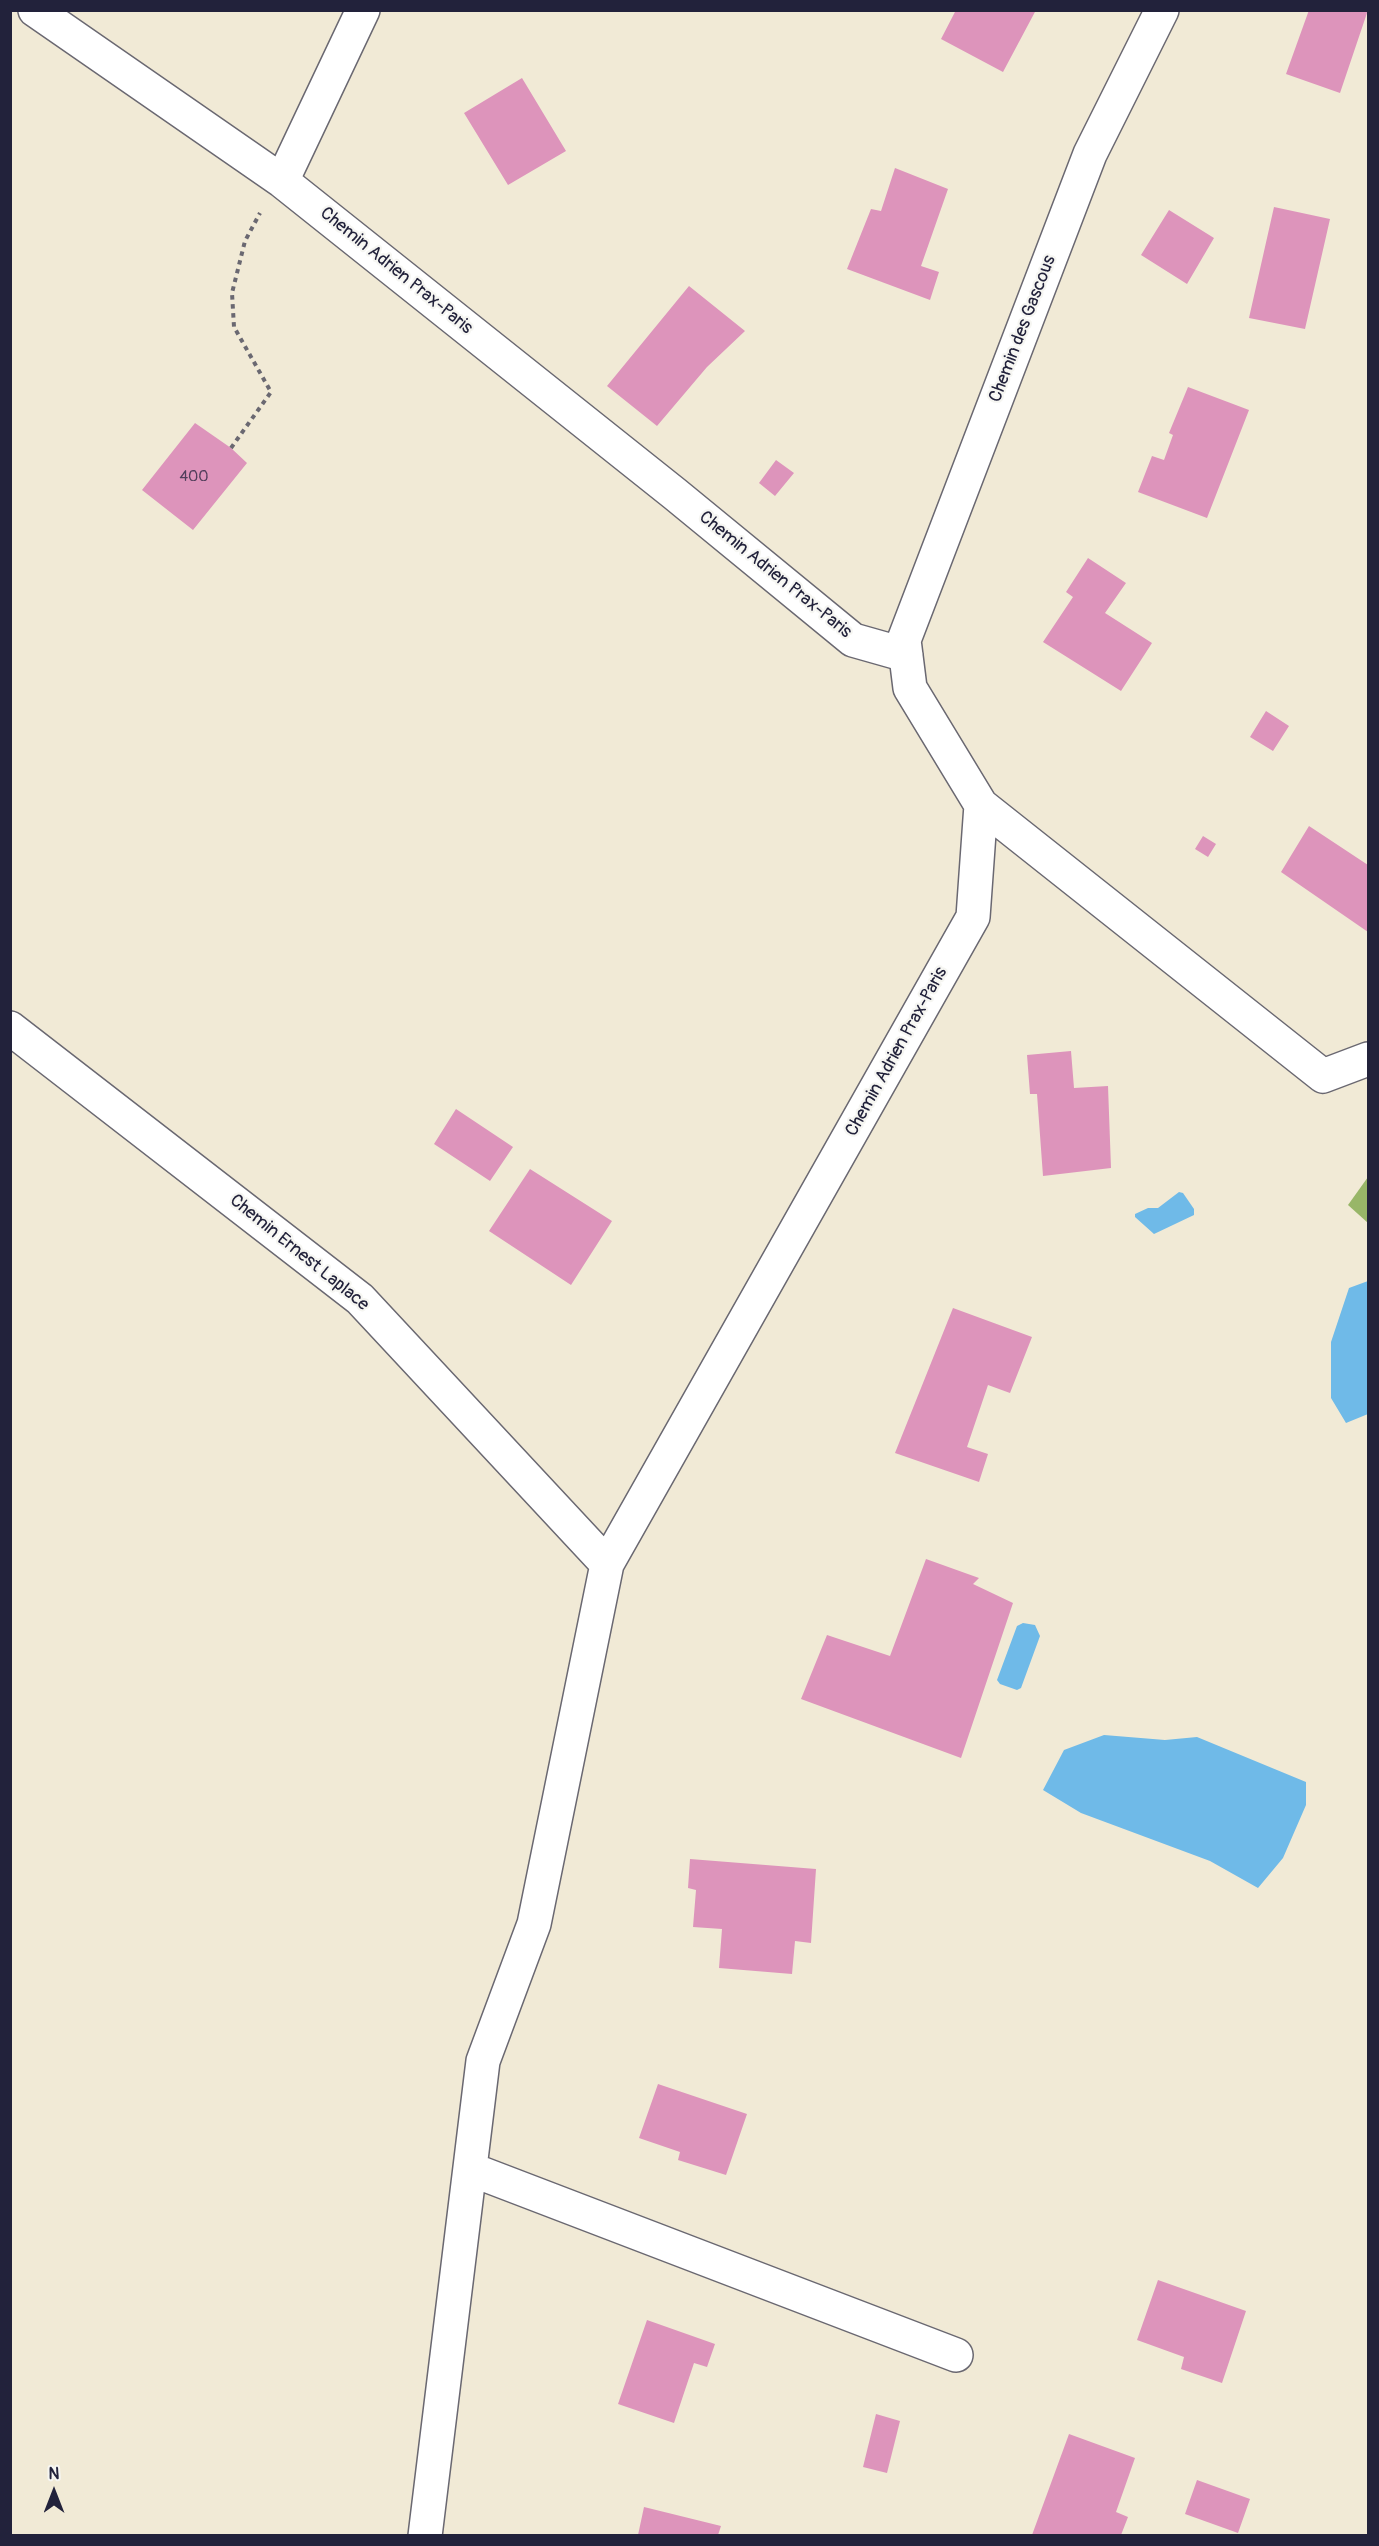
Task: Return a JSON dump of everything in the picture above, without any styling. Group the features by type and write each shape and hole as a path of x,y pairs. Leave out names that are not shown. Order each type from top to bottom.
{"street":[{"name":"Chemin Adrien Prax-Paris","path":"35,10 282,181 656,479 853,640 906,655"},
{"path":"282,181 363,10"},
{"name":"Chemin des Gascous","path":"906,655 904,640 1090,154 1162,10"},
{"path":"906,655 910,688 981,805 1323,1076 1368,1059"},
{"name":"Chemin Adrien Prax-Paris","path":"425,2535 483,2061 534,1924 607,1564 973,917 981,805"},
{"name":"Chemin Ernest Laplace","path":"10,1028 360,1299 607,1564"},
{"path":"470,2169 956,2355"}],"path":[{"path":"231,448 271,392 234,327 232,293 245,241 267,201 282,181"}],"green space":[{"path":"1368,1177 1368,1223 1348,1205"}],"water":[{"path":"1179,1192 1183,1193 1194,1209 1194,1215 1154,1234 1135,1217 1135,1214 1148,1208 1158,1208"},
{"path":"1368,1281 1368,1414 1346,1423 1331,1398 1331,1342 1349,1288"},
{"path":"1023,1623 1035,1625 1040,1636 1021,1688 1017,1690 1000,1684 997,1680 1017,1626"},
{"path":"1104,1735 1165,1740 1197,1737 1306,1782 1306,1805 1283,1858 1258,1888 1210,1861 1081,1813 1043,1790 1064,1750"}],"building":[{"path":"956,10 1036,10 1003,72 941,39"},
{"path":"1309,10 1368,10 1340,93 1286,74"},
{"path":"522,78 566,151 508,185 464,113"},
{"path":"895,168 948,189 921,266 939,272 930,300 847,269 871,209 881,211"},
{"path":"1274,207 1330,219 1305,329 1249,318"},
{"path":"1169,210 1214,238 1187,284 1141,255"},
{"path":"689,286 745,331 707,367 657,426 607,386"},
{"path":"1188,387 1249,410 1207,518 1138,492 1152,456 1164,460 1173,435 1169,433"},
{"path":"195,423 231,448 247,463 193,530 142,490"},
{"path":"776,460 794,473 775,496 759,483"},
{"path":"1088,558 1126,583 1105,613 1152,643 1121,691 1043,642 1073,597 1066,592"},
{"path":"1266,711 1289,726 1273,751 1250,737"},
{"path":"1309,826 1368,865 1368,932 1281,872"},
{"path":"1203,836 1216,844 1208,857 1195,849"},
{"path":"1071,1051 1074,1088 1108,1086 1111,1168 1043,1176 1037,1094 1030,1094 1027,1055"},
{"path":"456,1109 513,1147 490,1181 434,1144"},
{"path":"530,1169 612,1221 571,1285 489,1231"},
{"path":"953,1308 1032,1337 1010,1393 988,1385 967,1447 988,1454 979,1482 895,1453"},
{"path":"926,1559 979,1578 973,1584 1013,1603 961,1758 801,1699 827,1635 890,1656"},
{"path":"690,1859 816,1869 811,1943 795,1941 792,1974 719,1968 722,1929 693,1927 696,1890 688,1888"},
{"path":"658,2084 747,2114 726,2175 678,2160 680,2152 639,2138"},
{"path":"1158,2280 1246,2311 1222,2383 1181,2369 1184,2357 1137,2340"},
{"path":"647,2320 715,2344 707,2367 694,2363 674,2423 618,2404"},
{"path":"876,2414 900,2421 887,2473 863,2467"},
{"path":"1069,2434 1135,2458 1116,2512 1128,2517 1121,2535 1032,2535"},
{"path":"1197,2480 1250,2499 1238,2533 1185,2514"},
{"path":"644,2507 721,2526 718,2535 638,2535"}]}
